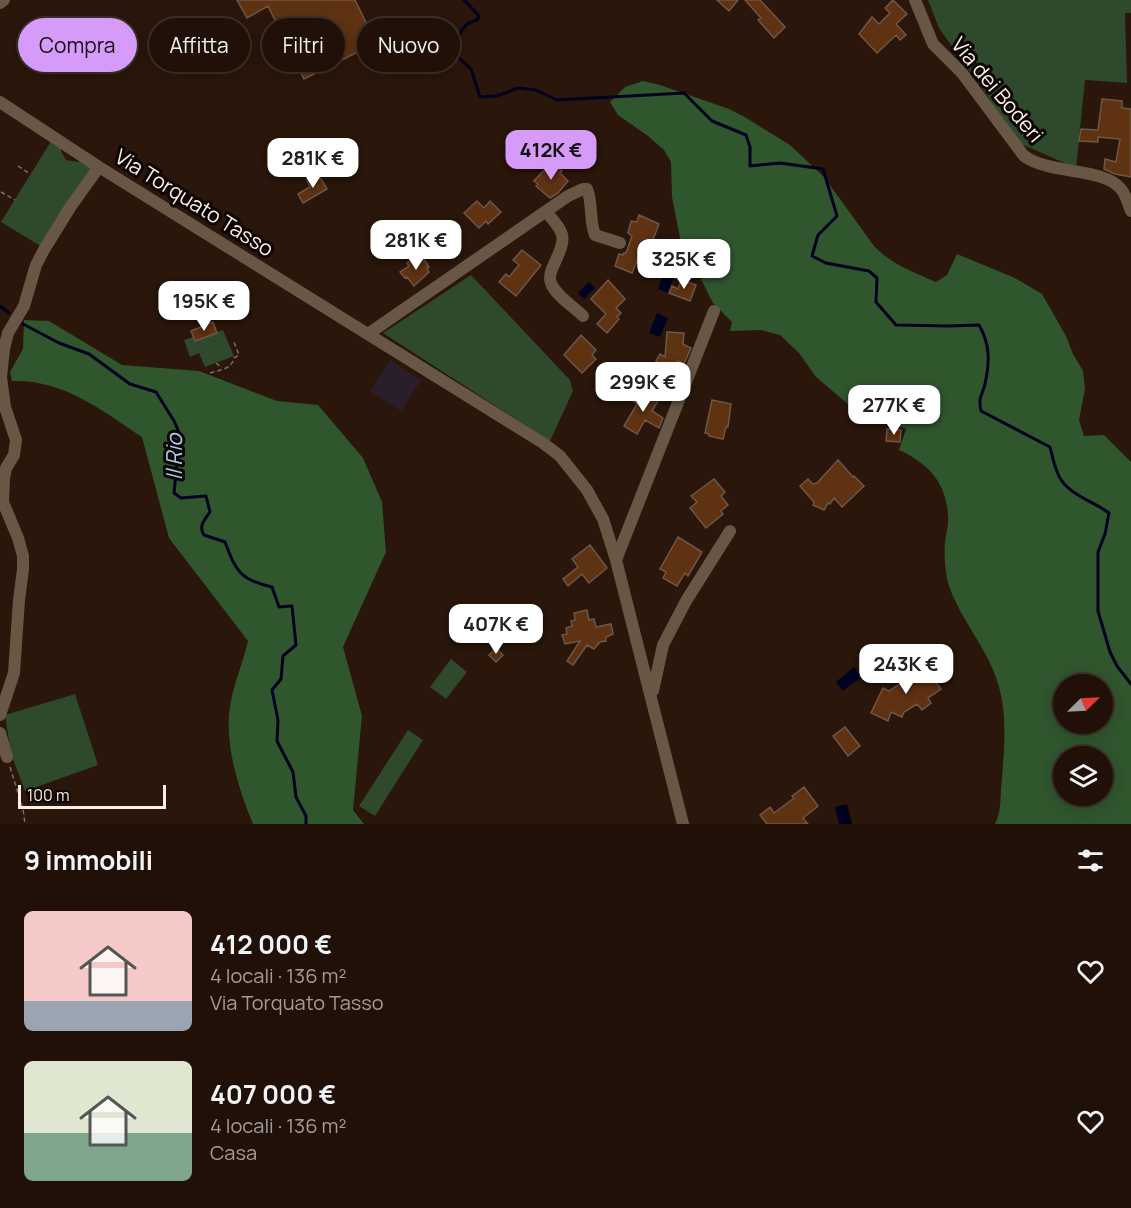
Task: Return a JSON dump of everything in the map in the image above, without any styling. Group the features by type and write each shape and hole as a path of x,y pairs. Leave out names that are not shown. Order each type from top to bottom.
{"street":[{"path":"0,3 4,0"},
{"name":"Via dei Boderi","path":"915,0 933,44 962,73 1024,156 1035,164 1097,176 1110,181 1119,187 1131,211"},
{"name":"Via Torquato Tasso","path":"0,102 99,167 526,432 560,456 587,490 603,519 652,695 684,824"},
{"path":"0,715 14,673 23,569 23,556 18,538 3,502 6,468 14,455 16,440 5,407 0,377 4,349 8,333 24,306 36,265 71,206 99,167"},
{"path":"368,334 568,196 583,189 586,189 589,195 591,225 595,235 620,243"},
{"path":"546,212 560,227 563,236 562,245 550,275 551,283 583,316"},
{"path":"616,560 714,311"},
{"name":"Via Torquato Tasso","path":"652,695 663,645 686,601 730,531"},
{"path":"0,733 7,757"}],"path":[{"path":"18,166 30,174"},
{"path":"1,192 15,200"},
{"path":"210,373 230,366 234,358 239,355 234,342"},
{"path":"216,363 223,369"},
{"path":"7,757 23,809 25,824"}],"shaded area":[{"path":"390,360 421,380 401,411 370,391"}],"green space":[{"path":"928,0 1131,0 1131,13 1125,13 1127,83 1085,80 1076,168 1012,140 989,98 939,28"},
{"path":"643,81 729,109 790,145 824,177 874,246 903,267 936,282 947,275 957,254 1015,278 1042,294 1083,371 1085,389 1079,420 1084,436 1104,435 1131,462 1131,824 995,824 1000,808 1003,763 1002,703 995,674 948,583 945,568 945,542 948,515 939,483 926,467 899,450 906,429 849,405 816,377 799,353 780,335 761,330 730,331 732,322 713,303 680,238 672,197 671,162 664,150 618,115 610,102 625,87"},
{"path":"53,138 62,144 61,151 66,160 78,162 84,158 95,166 42,247 1,222"},
{"path":"471,275 570,380 573,391 550,441 383,333"},
{"path":"24,320 49,321 122,365 199,371 277,401 318,405 363,458 382,502 386,552 343,647 362,716 353,810 364,824 253,824 238,782 229,736 231,699 248,641 169,538 142,437 81,398 65,391 48,385 12,381 10,372 23,349"},
{"path":"213,322 217,332 223,330 234,356 205,367 199,353 190,357 184,340 193,337 191,331"},
{"path":"451,659 467,672 446,699 430,687"},
{"path":"75,694 98,765 25,791 11,754 5,715"},
{"path":"408,730 423,740 375,816 359,806"}],"water":[{"path":"666,267 676,271 668,293 658,289"},
{"path":"589,282 595,288 584,299 578,293"},
{"path":"657,313 668,318 660,337 649,333"},
{"path":"854,667 861,677 843,691 836,682"},
{"path":"847,804 852,824 839,824 835,807"}],"building":[{"path":"237,0 355,0 364,18 357,18 357,52 345,58 345,18 274,18 268,6 247,18"},
{"path":"717,0 738,0 729,11"},
{"path":"745,0 760,0 785,27 774,38"},
{"path":"893,0 907,14 896,24 906,35 900,40 896,35 877,53 859,34 872,17 879,24 890,13 885,8"},
{"path":"301,72 318,72 304,79"},
{"path":"1102,99 1122,101 1122,108 1131,109 1131,177 1104,169 1105,159 1116,162 1120,139 1098,137 1098,142 1079,141 1081,129 1098,130"},
{"path":"555,164 568,181 558,193 550,198 536,186 538,184 534,181 549,165 552,167"},
{"path":"318,174 327,189 303,203 298,194 310,187 307,180"},
{"path":"477,201 484,208 490,201 501,212 488,224 486,221 479,228 464,213"},
{"path":"639,215 659,224 651,245 649,243 644,254 640,253 632,273 615,266 619,254 626,253 632,236 628,233 631,221 637,222"},
{"path":"522,250 541,265 516,296 499,282 506,274 509,277 519,265 513,260"},
{"path":"416,256 420,262 424,259 429,272 414,286 400,272 409,266 407,263"},
{"path":"608,280 625,299 616,308 621,313 617,317 619,319 607,333 597,324 606,314 591,299"},
{"path":"681,280 696,285 690,301 669,293 672,286 678,289"},
{"path":"213,322 217,333 195,341 191,331"},
{"path":"667,332 684,333 683,344 691,348 684,364 678,361 669,373 656,361 660,354 665,357"},
{"path":"581,335 596,350 592,355 596,359 582,373 564,355"},
{"path":"641,389 658,401 652,411 663,418 659,428 645,420 637,434 624,426 637,404 633,401"},
{"path":"712,400 731,404 728,427 726,427 723,439 705,433"},
{"path":"887,429 901,430 900,442 886,441"},
{"path":"838,460 864,486 842,507 834,498 824,510 813,505 814,502 800,486 808,479 813,484 817,483"},
{"path":"714,479 725,492 721,496 728,505 721,511 723,514 706,528 690,508 697,502 691,496"},
{"path":"678,537 702,552 688,576 685,573 677,586 663,578 666,572 660,569"},
{"path":"590,545 607,568 589,583 582,574 568,586 563,579 578,567 572,559"},
{"path":"587,610 589,620 594,619 596,627 611,624 613,634 606,637 606,641 600,642 594,649 587,645 573,665 567,661 580,641 565,644 562,635 567,634 566,628 572,626 571,621 575,620 574,613"},
{"path":"496,648 503,655 496,662 489,655"},
{"path":"920,667 930,681 933,679 941,689 928,698 931,703 922,710 917,704 904,712 902,717 891,712 888,721 871,713 883,688 889,691 901,683 897,678 907,671 910,674"},
{"path":"845,727 860,746 848,756 833,736"},
{"path":"804,787 818,806 803,818 808,824 767,824 760,815 770,807 774,813"}],"waterway":[{"path":"464,0 479,16 477,20 462,29 458,57 471,69 480,97 497,96 518,88 536,90 557,100 684,93 712,121 746,135 750,147 750,166 780,163 823,169 837,216 818,235 812,256 826,263 869,271 877,278 876,302 896,325 979,325 987,346 988,360 985,384 980,399 981,411 1050,447 1058,474 1067,487 1109,513 1105,534 1098,552 1098,611 1110,652 1117,666 1131,684"},
{"name":"Il Rio","path":"0,306 9,313"},
{"name":"Il Rio","path":"23,324 59,343 89,354 130,384 156,392 178,430 174,493 181,498 206,496 210,512 202,526 204,535 225,542 236,567 246,577 272,587 279,607 292,606 296,645 283,656 281,679 272,690 278,720 277,741 293,772 296,797 306,816 306,824"}]}
